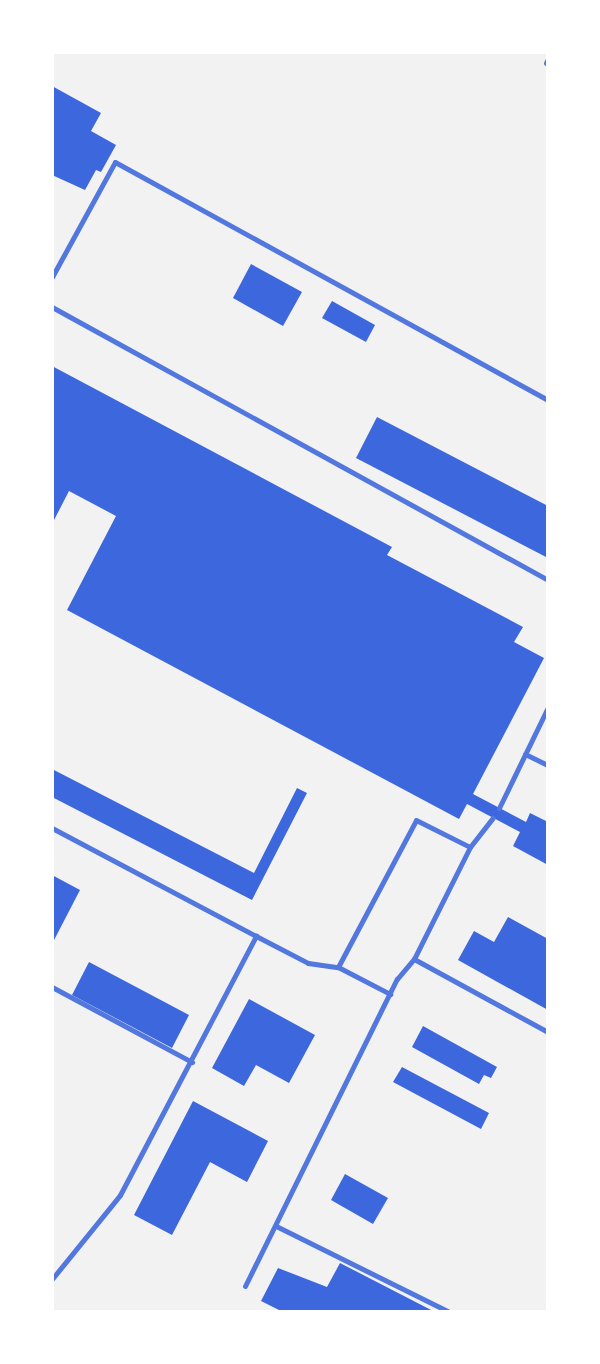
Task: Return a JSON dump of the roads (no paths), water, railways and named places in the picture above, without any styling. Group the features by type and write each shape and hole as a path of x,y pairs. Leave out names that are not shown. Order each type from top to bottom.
{"lane":[{"path":"52,277 115,162 548,400"},
{"path":"52,307 548,580"},
{"path":"499,808 548,707"},
{"path":"525,754 548,765"},
{"path":"245,1286 390,994 414,959 470,847 493,818"},
{"path":"338,967 416,820 470,847"},
{"path":"52,828 308,963 338,967 390,994"},
{"path":"52,1279 120,1195 256,936"},
{"path":"414,959 548,1032"},
{"path":"52,987 192,1062"},
{"path":"276,1226 449,1312"}]}
